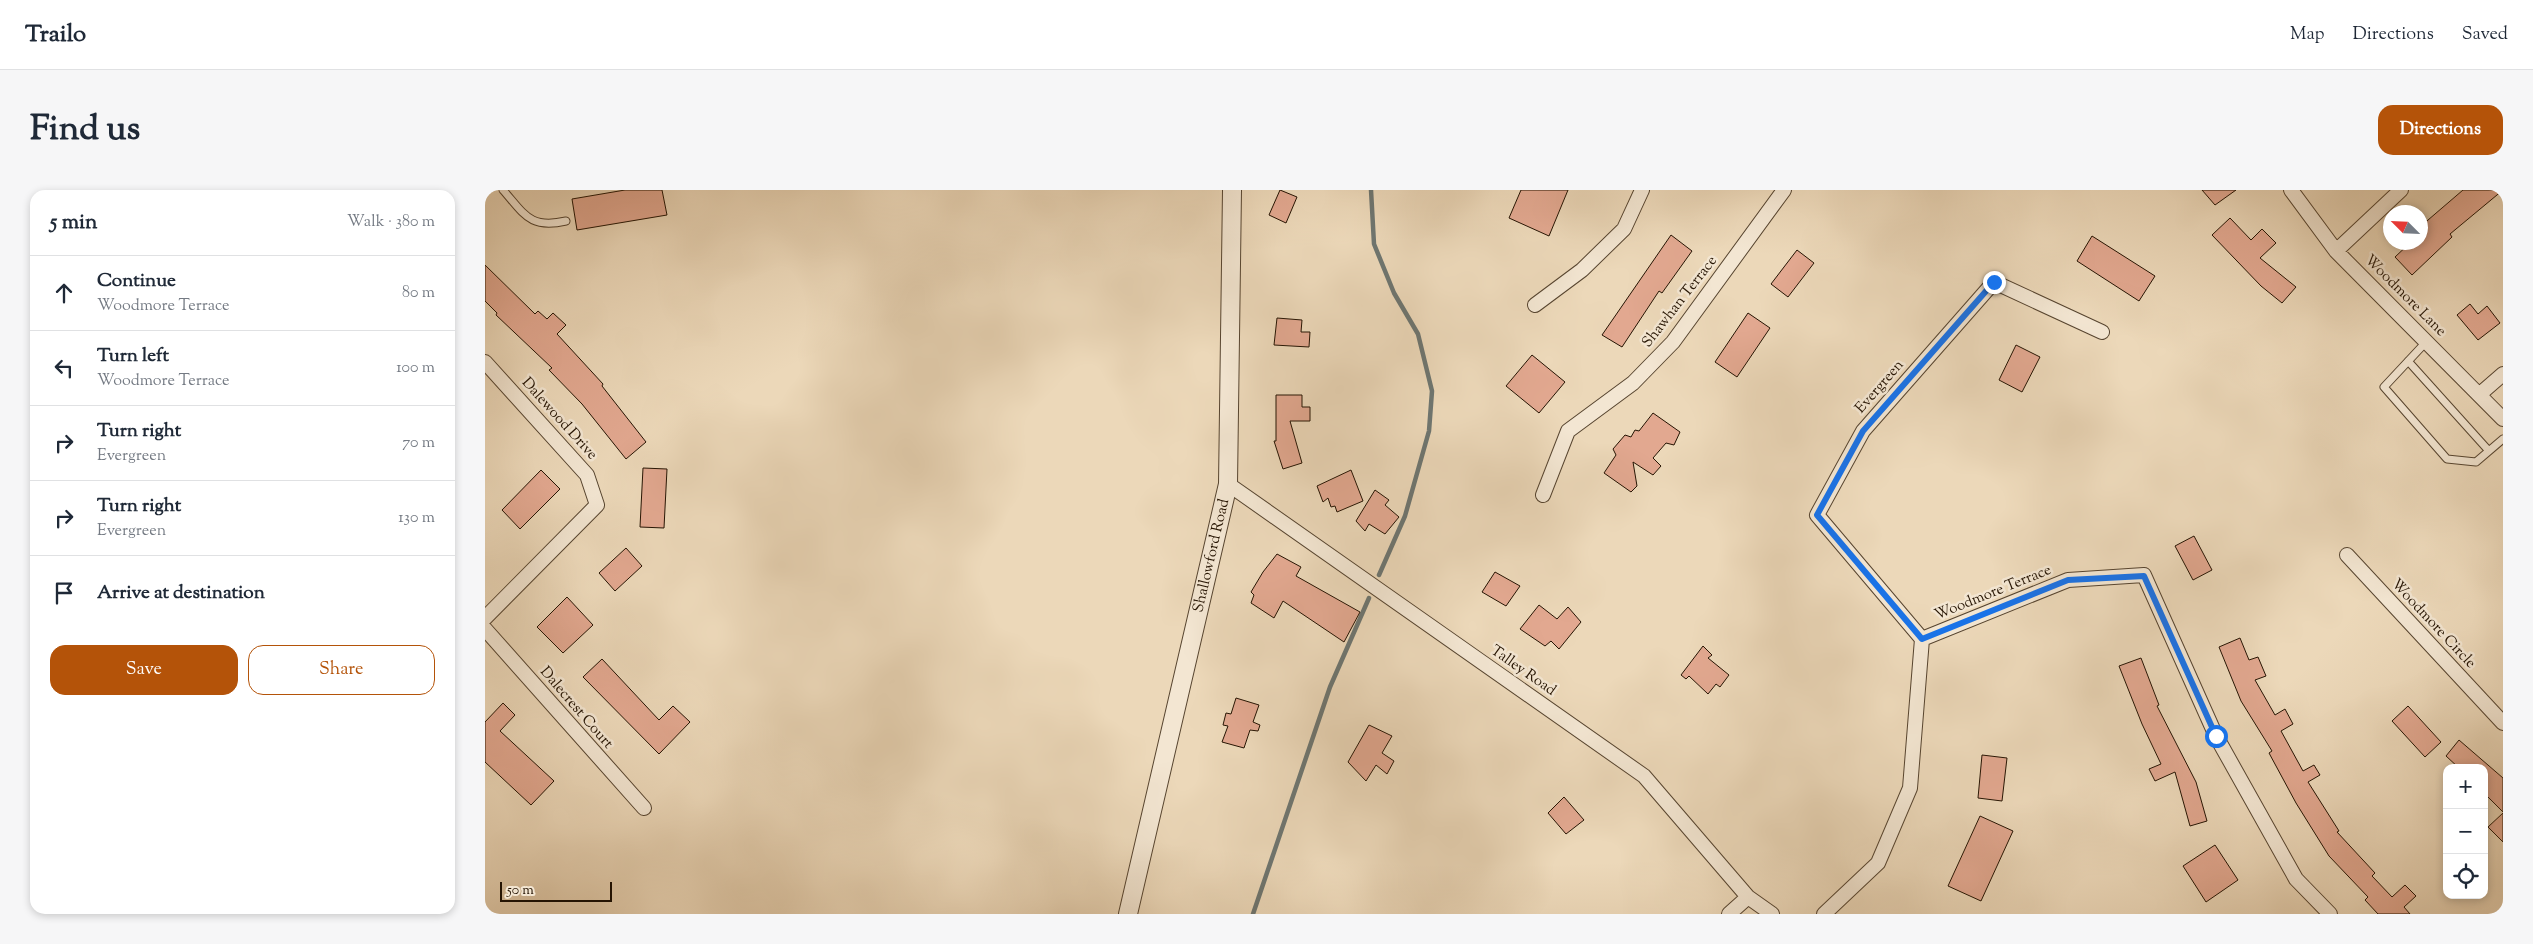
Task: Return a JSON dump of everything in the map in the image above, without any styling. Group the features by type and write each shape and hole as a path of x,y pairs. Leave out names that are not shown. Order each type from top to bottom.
{"street":[{"name":"Shallowford Road","path":"1128,914 1228,484 1232,190"},
{"path":"1535,305 1582,270 1624,229 1642,190"},
{"name":"Shawhan Terrace","path":"1543,495 1568,431 1633,384 1673,342 1784,190"},
{"name":"Woodmore Lane","path":"2291,190 2336,251 2503,419"},
{"path":"2336,251 2401,190"},
{"name":"Evergreen","path":"1922,639 1817,515 1863,431 1994,282 2102,332"},
{"name":"Dalewood Drive","path":"485,362 587,475 597,505 485,618"},
{"path":"2480,394 2503,374"},
{"name":"Talley Road","path":"1228,484 1644,776 1748,897 1772,914"},
{"name":"Woodmore Circle","path":"2347,554 2501,716"},
{"name":"Woodmore Terrace","path":"1825,914 1878,863 1909,788 1922,639 2068,580 2144,576 2216,736 2296,879 2330,914"},
{"name":"Dalecrest Court","path":"485,629 644,808"},
{"path":"1729,914 1748,897"}],"lane":[{"path":"503,190 526,216 540,224 548,225 566,221"},
{"path":"2427,341 2384,387 2447,459 2475,462 2503,439"},
{"path":"2408,361 2489,451"}],"building":[{"path":"625,190 662,190 667,215 577,230 572,199"},
{"path":"1280,190 1297,197 1286,223 1269,215"},
{"path":"1521,190 1568,190 1549,236 1509,218"},
{"path":"2202,190 2236,190 2215,205"},
{"path":"2463,190 2503,190 2450,234 2452,237 2412,275 2395,257 2402,250 2428,250 2428,220"},
{"path":"2230,218 2251,240 2262,229 2276,243 2260,258 2296,287 2282,303 2261,286 2212,235"},
{"path":"1671,235 1692,251 1662,293 1659,291 1622,347 1602,335"},
{"path":"2092,236 2155,276 2139,301 2077,261"},
{"path":"1797,250 1814,263 1788,297 1771,284"},
{"path":"485,265 535,314 538,311 547,319 553,313 566,325 557,334 603,384 602,386 646,442 626,459 582,404 549,370 552,368 496,315 497,313 485,301"},
{"path":"2470,304 2478,314 2487,306 2500,323 2478,340 2457,315"},
{"path":"1748,313 1770,328 1737,377 1715,362"},
{"path":"1277,318 1302,320 1301,332 1310,332 1309,347 1274,345"},
{"path":"2016,345 2040,357 2022,392 1999,380"},
{"path":"1532,355 1565,382 1539,413 1506,386"},
{"path":"1276,395 1302,395 1302,407 1310,407 1310,421 1290,421 1302,463 1283,469 1274,441 1276,441"},
{"path":"1653,413 1680,432 1674,445 1666,443 1653,458 1661,466 1653,475 1633,462 1637,486 1631,492 1604,473 1616,455 1613,449 1625,435 1631,437 1635,430 1639,431"},
{"path":"643,468 667,469 664,528 640,527"},
{"path":"541,470 560,489 520,529 502,510"},
{"path":"1351,470 1363,501 1337,512 1335,506 1331,507 1328,498 1323,502 1317,486"},
{"path":"1375,490 1389,500 1385,505 1399,517 1385,534 1369,524 1365,531 1356,521"},
{"path":"2194,536 2212,570 2193,580 2175,546"},
{"path":"626,548 642,566 615,591 599,573"},
{"path":"1277,554 1301,567 1296,576 1360,612 1344,642 1283,601 1274,618 1251,603 1254,595 1251,592"},
{"path":"1495,572 1520,586 1506,606 1482,592"},
{"path":"567,597 593,625 563,653 537,627"},
{"path":"1539,605 1557,619 1568,607 1581,622 1559,649 1551,641 1545,646 1520,629"},
{"path":"2240,638 2249,660 2258,657 2266,676 2255,680 2275,715 2285,709 2293,724 2281,731 2303,771 2314,765 2320,775 2308,782 2339,831 2337,832 2375,873 2372,876 2392,897 2405,885 2416,896 2404,907 2410,914 2378,914 2365,900 2368,897 2329,856 2296,803 2269,753 2272,751 2241,701 2219,647"},
{"path":"1703,646 1712,655 1708,658 1729,675 1720,687 1716,684 1708,694 1689,676 1686,679 1681,675"},
{"path":"2141,658 2159,705 2157,706 2196,782 2207,821 2190,826 2175,772 2155,781 2149,769 2161,764 2142,724 2119,666"},
{"path":"602,659 659,720 673,706 690,722 659,754 583,677"},
{"path":"1236,698 1259,705 1253,722 1260,725 1258,731 1250,730 1244,748 1222,742 1228,726 1223,725 1226,713 1231,714"},
{"path":"503,703 515,715 500,731 554,781 531,805 485,762 485,722"},
{"path":"2408,706 2441,742 2425,757 2392,721"},
{"path":"1369,725 1392,736 1382,753 1394,761 1387,774 1376,765 1366,781 1348,762"},
{"path":"2459,740 2487,764 2455,764 2446,756"},
{"path":"1982,755 2007,758 2002,801 1978,798"},
{"path":"2488,765 2503,778 2503,812 2488,797"},
{"path":"1564,797 1584,820 1566,834 1548,813"},
{"path":"2503,813 2503,842 2488,827"},
{"path":"1980,816 2013,831 1981,901 1948,886"},
{"path":"2215,845 2238,880 2206,902 2183,866"}],"waterway":[{"path":"1371,190 1374,244 1394,293 1418,334 1432,391 1429,431 1405,516 1379,575"},
{"path":"1253,914 1330,687 1369,598"}],"route":[{"path":"1994,282 1863,431 1817,515 1922,639 2068,580 2144,576 2216,736"}]}
